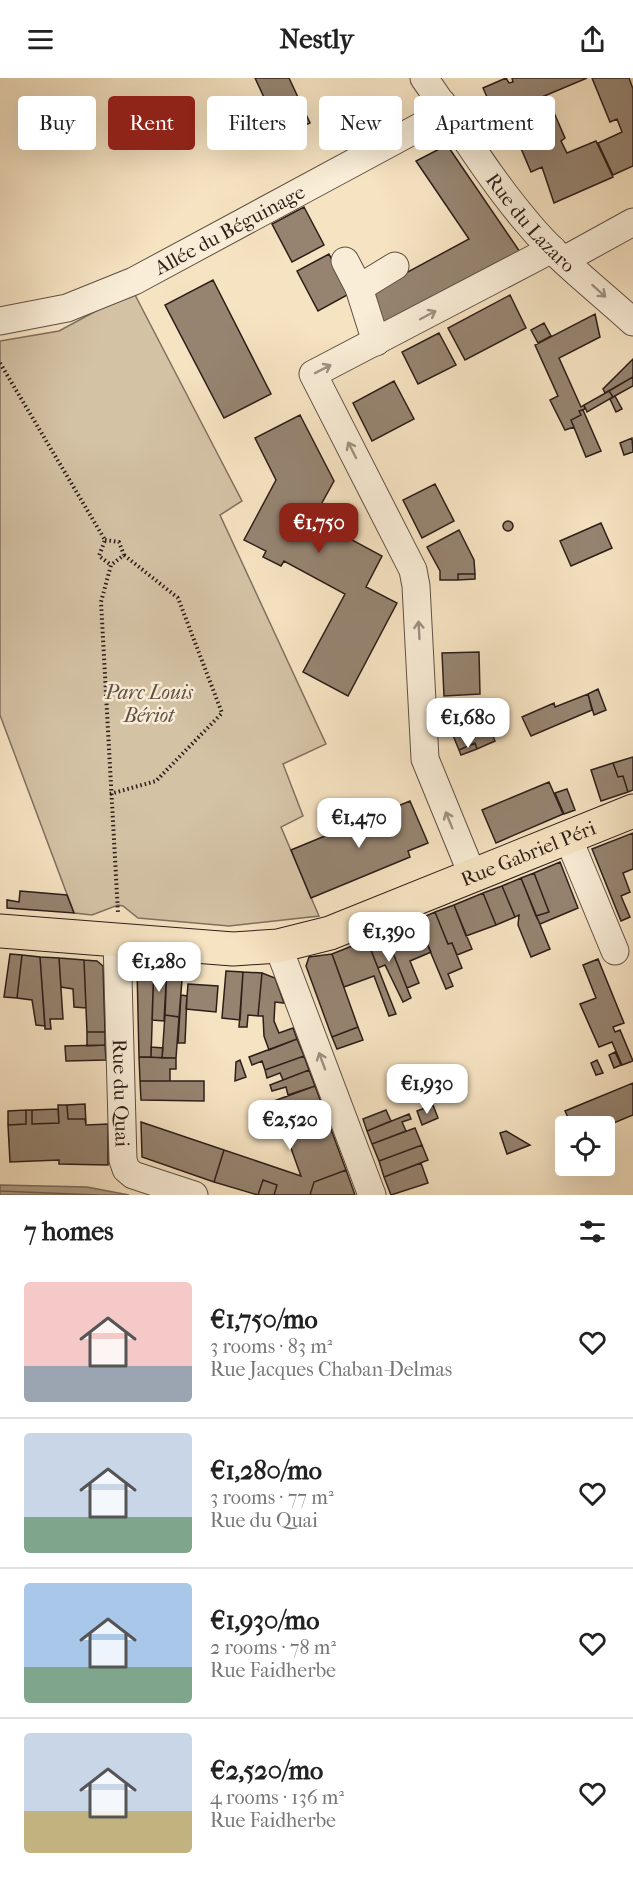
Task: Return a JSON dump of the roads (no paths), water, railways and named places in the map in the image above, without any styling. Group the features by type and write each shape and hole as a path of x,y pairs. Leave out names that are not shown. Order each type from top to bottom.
{"main road":[{"name":"Rue Gabriel Péri","path":"0,931 233,949 278,946 330,933 633,810"}],"street":[{"name":"Rue du Lazaro","path":"424,78 437,96"},
{"name":"Allée du Béguinage","path":"0,321 67,308 134,281 414,130"},
{"name":"Rue du Lazaro","path":"474,150 500,189 558,255 633,322"},
{"path":"471,874 425,759 416,586 413,570 313,374 558,255 633,222"},
{"path":"345,261 359,288 376,342"},
{"path":"359,288 395,266"},
{"path":"567,835 615,951"},
{"name":"Rue du Quai","path":"117,941 123,1160 126,1169 134,1174 194,1195"},
{"path":"278,946 372,1195"}],"water":[{"path":"0,1185 87,1187 129,1195 0,1195"}],"park label":[{"name":"Parc Louis Bériot","path":"149,704"}]}
